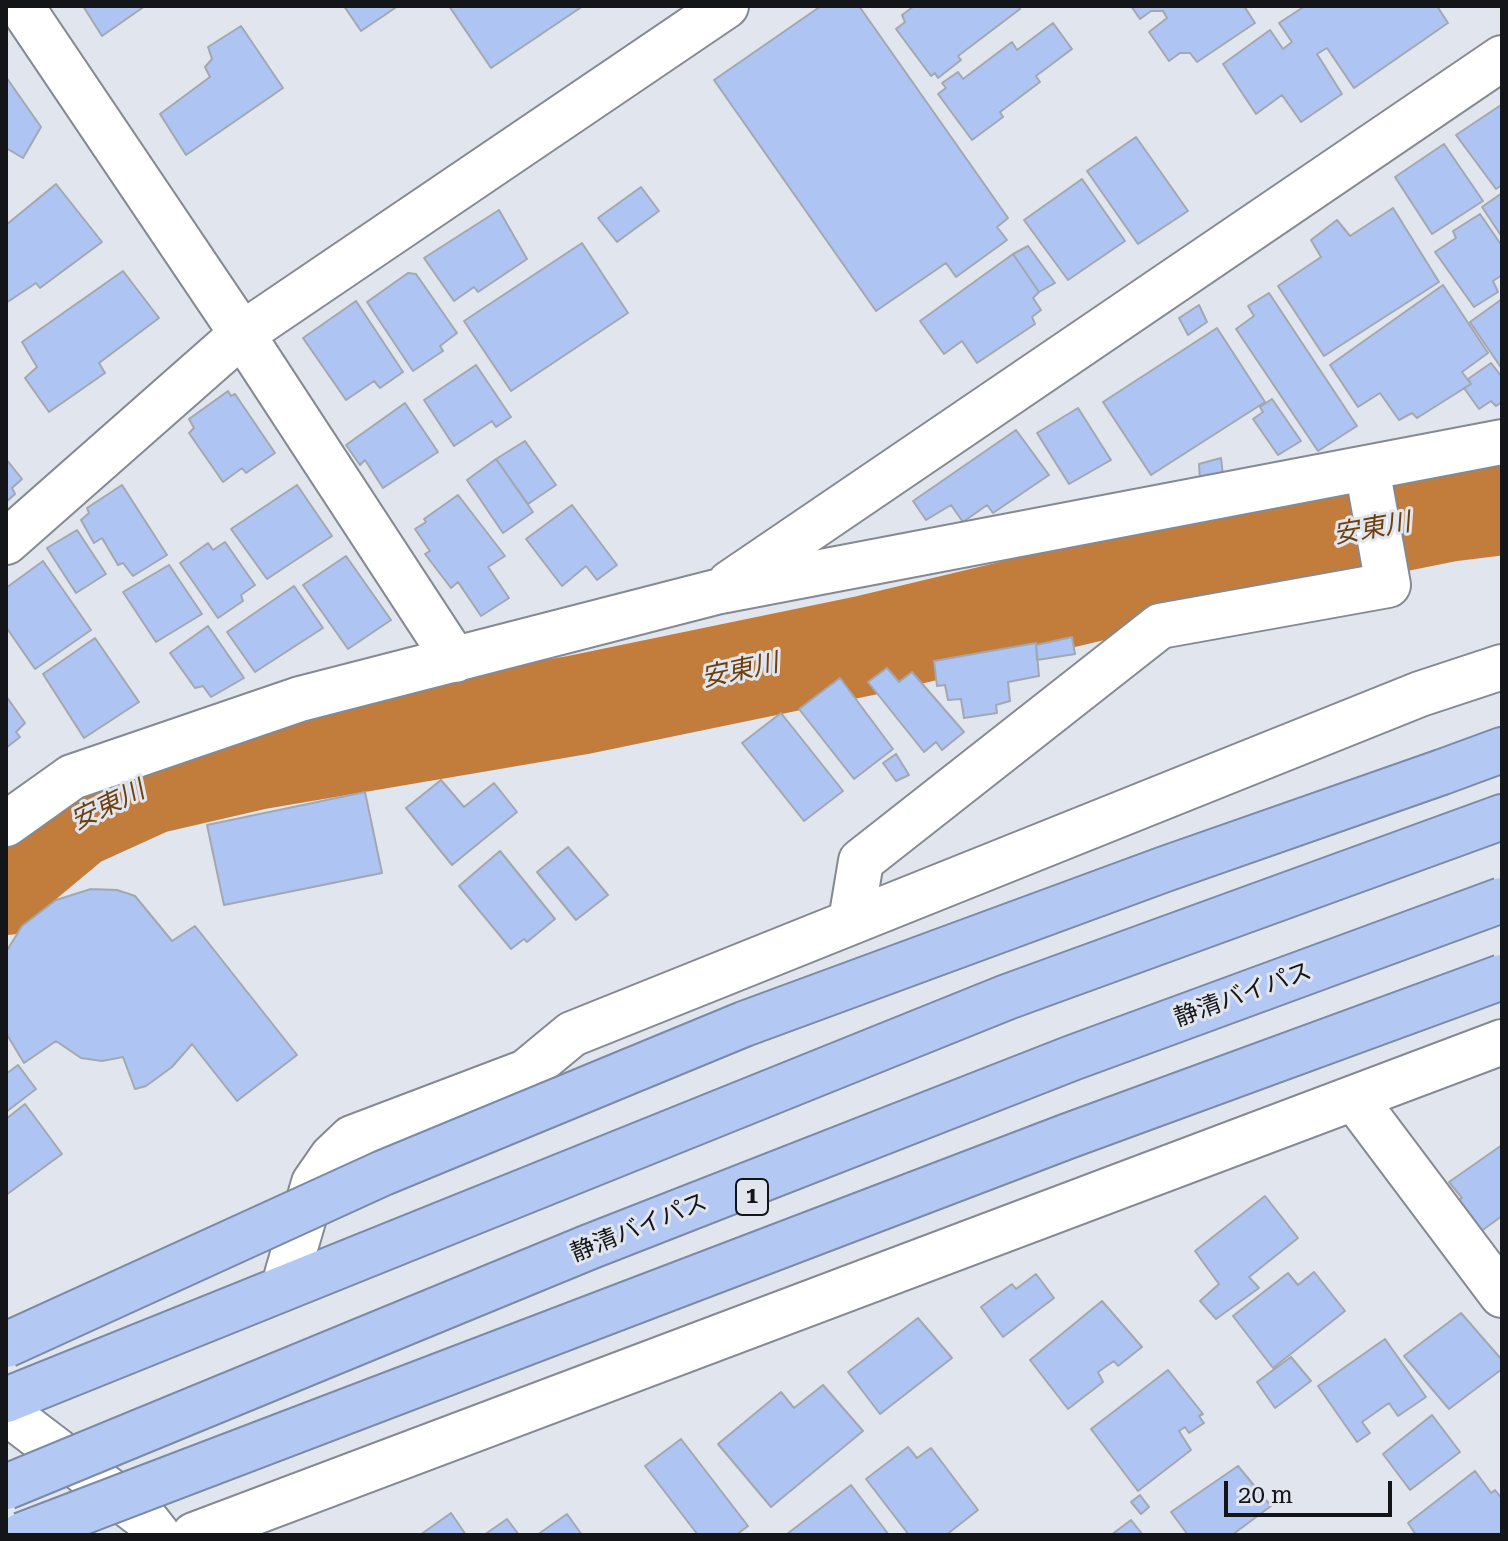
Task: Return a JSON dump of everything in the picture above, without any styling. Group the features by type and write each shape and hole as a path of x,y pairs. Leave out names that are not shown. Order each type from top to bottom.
{"highway":[{"path":"6,1345 383,1173 744,1024 1165,869 1502,750"},
{"path":"6,1388 1004,989 1502,808"},
{"path":"6,1400 1007,997 1502,817"},
{"name":"静清バイパス","path":"6,1487 604,1241 1072,1058 1502,900"},
{"name":"1","path":"6,1498 593,1258 1502,908"},
{"name":"1","path":"22,1535 1068,1136 1502,977"}],"street":[{"path":"21,6 242,334 455,660"},
{"path":"6,542 242,334 726,6"},
{"path":"716,592 1502,58"},
{"path":"6,824 72,777 300,699 716,592 1502,442"},
{"path":"851,921 861,861 1160,626 1388,585 1367,468"},
{"path":"287,1275 314,1183 332,1157 352,1138 526,1072 572,1034 1420,694 1502,667"},
{"path":"194,1535 1502,1042"},
{"path":"1354,1098 1502,1295"},
{"path":"6,1412 144,1517 158,1535"}],"building":[{"path":"83,6 145,6 102,36"},
{"path":"344,6 398,6 361,31"},
{"path":"449,6 583,6 491,68"},
{"path":"821,6 859,6 1008,218 997,227 1007,240 956,277 946,263 876,311 714,80"},
{"path":"914,6 1018,6 1020,9 958,56 961,60 938,78 935,73 931,76 896,29 905,22 902,15"},
{"path":"1131,6 1244,6 1255,23 1197,62 1190,53 1180,53 1169,61 1149,32 1167,18 1163,11 1151,11 1140,19"},
{"path":"1305,6 1437,6 1448,23 1354,88 1327,48 1317,54 1342,94 1301,122 1282,95 1256,114 1223,64 1270,30 1283,49 1292,42 1279,23"},
{"path":"1053,23 1072,49 1036,76 1040,82 1000,112 1003,117 972,140 938,94 946,88 942,83 958,72 963,79 1012,42 1017,50"},
{"path":"241,26 283,88 186,155 160,114 210,77 205,67 212,59 208,47"},
{"path":"6,77 41,127 23,158 6,148"},
{"path":"1501,105 1502,185 1496,189 1456,135"},
{"path":"1136,137 1188,211 1138,244 1087,171"},
{"path":"1444,144 1483,201 1432,234 1395,177"},
{"path":"1082,179 1125,241 1068,280 1024,220"},
{"path":"56,184 102,242 40,288 36,283 6,303 6,225"},
{"path":"641,187 659,211 617,242 598,218"},
{"path":"1502,193 1502,237 1482,207"},
{"path":"1393,208 1439,282 1324,356 1278,286 1321,257 1311,240 1337,220 1350,236"},
{"path":"499,210 527,259 478,292 474,287 454,301 424,258"},
{"path":"1480,214 1502,246 1502,275 1493,281 1498,292 1474,307 1435,252 1456,238 1453,231"},
{"path":"582,243 628,313 511,391 464,321"},
{"path":"1028,246 1055,283 1039,292 1013,254"},
{"path":"1013,254 1039,292 1033,298 1041,310 1032,317 1035,324 977,363 962,341 944,354 920,321"},
{"path":"123,271 159,318 99,363 105,373 49,412 25,378 37,367 22,342"},
{"path":"408,273 416,274 457,333 440,346 443,351 413,371 367,302"},
{"path":"1443,285 1488,353 1462,372 1471,384 1417,418 1412,413 1399,420 1380,393 1358,407 1330,365"},
{"path":"1269,293 1357,426 1318,451 1236,329 1254,316 1248,306"},
{"path":"1502,299 1502,369 1470,322"},
{"path":"356,301 403,372 380,388 374,381 346,400 303,338"},
{"path":"1199,305 1207,322 1188,335 1179,318"},
{"path":"1217,328 1265,402 1151,475 1103,402"},
{"path":"1491,363 1502,377 1502,402 1496,406 1491,401 1479,409 1464,388 1471,384 1468,379"},
{"path":"476,365 511,417 496,427 492,421 454,446 424,400"},
{"path":"228,391 231,396 235,394 275,453 246,473 242,468 223,482 189,433 194,428 189,419"},
{"path":"1272,399 1301,441 1278,455 1253,419 1263,412 1260,407"},
{"path":"405,403 438,452 383,488 365,460 360,465 346,445"},
{"path":"1078,408 1111,460 1069,484 1037,433"},
{"path":"1016,430 1049,475 993,513 987,505 963,522 951,505 926,520 913,501"},
{"path":"525,441 556,485 528,504 496,459"},
{"path":"1221,458 1223,475 1200,481 1199,464"},
{"path":"6,459 22,479 12,488 15,494 6,502"},
{"path":"496,459 533,512 503,533 467,480"},
{"path":"122,485 167,555 133,576 123,563 118,565 102,538 94,543 81,520 89,513 87,508"},
{"path":"297,485 332,536 267,579 231,529"},
{"path":"458,495 505,556 488,567 509,598 481,616 458,582 451,588 425,554 430,551 415,529"},
{"path":"572,505 617,565 597,580 586,566 562,586 526,539"},
{"path":"77,530 106,574 76,593 47,548"},
{"path":"225,542 255,585 241,595 243,601 218,618 180,563 208,543 213,550"},
{"path":"346,556 391,620 348,649 303,585"},
{"path":"43,561 91,630 35,669 6,627 6,588"},
{"path":"169,565 202,614 156,642 123,592"},
{"path":"294,586 323,628 255,672 227,632"},
{"path":"208,626 244,678 211,697 203,686 195,688 170,653"},
{"path":"1072,637 1075,654 1037,660 1036,645"},
{"path":"95,638 139,702 84,738 43,674"},
{"path":"1036,643 1039,676 1008,682 1010,701 996,705 997,713 964,718 961,699 948,700 945,685 937,686 934,661"},
{"path":"887,668 899,682 912,672 964,732 942,750 936,742 924,752 868,682"},
{"path":"840,678 893,749 854,779 799,709"},
{"path":"6,696 25,723 16,732 20,737 6,748"},
{"path":"781,713 843,791 804,821 742,743"},
{"path":"896,754 909,775 896,781 883,763"},
{"path":"441,780 464,807 494,783 517,812 452,865 406,808"},
{"path":"365,792 382,873 224,905 207,825"},
{"path":"568,847 608,895 576,920 537,872"},
{"path":"500,851 555,919 527,942 524,939 511,949 459,886"},
{"path":"91,889 117,890 135,896 172,941 195,926 297,1055 237,1101 192,1044 172,1067 146,1086 135,1089 123,1057 102,1061 81,1058 56,1041 24,1063 6,1033 6,952 22,926 56,900"},
{"path":"18,1065 36,1089 6,1112 6,1074"},
{"path":"25,1104 62,1154 6,1195 6,1119"},
{"path":"1502,1145 1502,1216 1480,1232 1457,1201 1462,1198 1449,1182"},
{"path":"1265,1196 1298,1238 1249,1277 1259,1288 1216,1319 1200,1301 1219,1284 1195,1251"},
{"path":"1314,1272 1345,1311 1273,1368 1233,1316 1288,1273 1298,1285"},
{"path":"1036,1274 1054,1298 1003,1337 981,1307 1012,1284 1016,1289"},
{"path":"1102,1301 1142,1347 1118,1366 1114,1361 1098,1372 1103,1382 1068,1409 1030,1360"},
{"path":"1461,1313 1502,1360 1502,1369 1449,1409 1404,1356"},
{"path":"918,1318 952,1358 880,1414 848,1372"},
{"path":"1385,1339 1426,1397 1398,1416 1389,1403 1362,1422 1370,1433 1357,1442 1318,1386"},
{"path":"1291,1357 1311,1381 1275,1408 1257,1382"},
{"path":"1168,1370 1203,1414 1199,1416 1204,1423 1189,1433 1185,1427 1179,1431 1191,1450 1138,1491 1091,1429"},
{"path":"823,1385 863,1431 771,1507 718,1444 781,1392 794,1408"},
{"path":"1432,1415 1460,1452 1410,1490 1383,1454"},
{"path":"681,1439 748,1526 736,1535 698,1535 645,1466"},
{"path":"908,1447 917,1458 931,1448 978,1510 946,1535 909,1535 866,1479"},
{"path":"1238,1466 1271,1506 1232,1535 1188,1535 1171,1512"},
{"path":"1475,1471 1491,1493 1495,1490 1502,1499 1502,1532 1498,1535 1416,1535 1408,1523"},
{"path":"851,1485 889,1535 787,1534"},
{"path":"1140,1495 1149,1507 1141,1514 1131,1502"},
{"path":"451,1513 466,1535 420,1535"},
{"path":"567,1514 582,1535 537,1535"},
{"path":"507,1519 519,1535 484,1535"},
{"path":"1131,1520 1143,1535 1111,1535"}],"waterway":[{"name":"安東川","path":"6,885 20,864 74,819 151,784 255,760 578,705 868,645 1303,541 1447,512 1502,505"}]}
